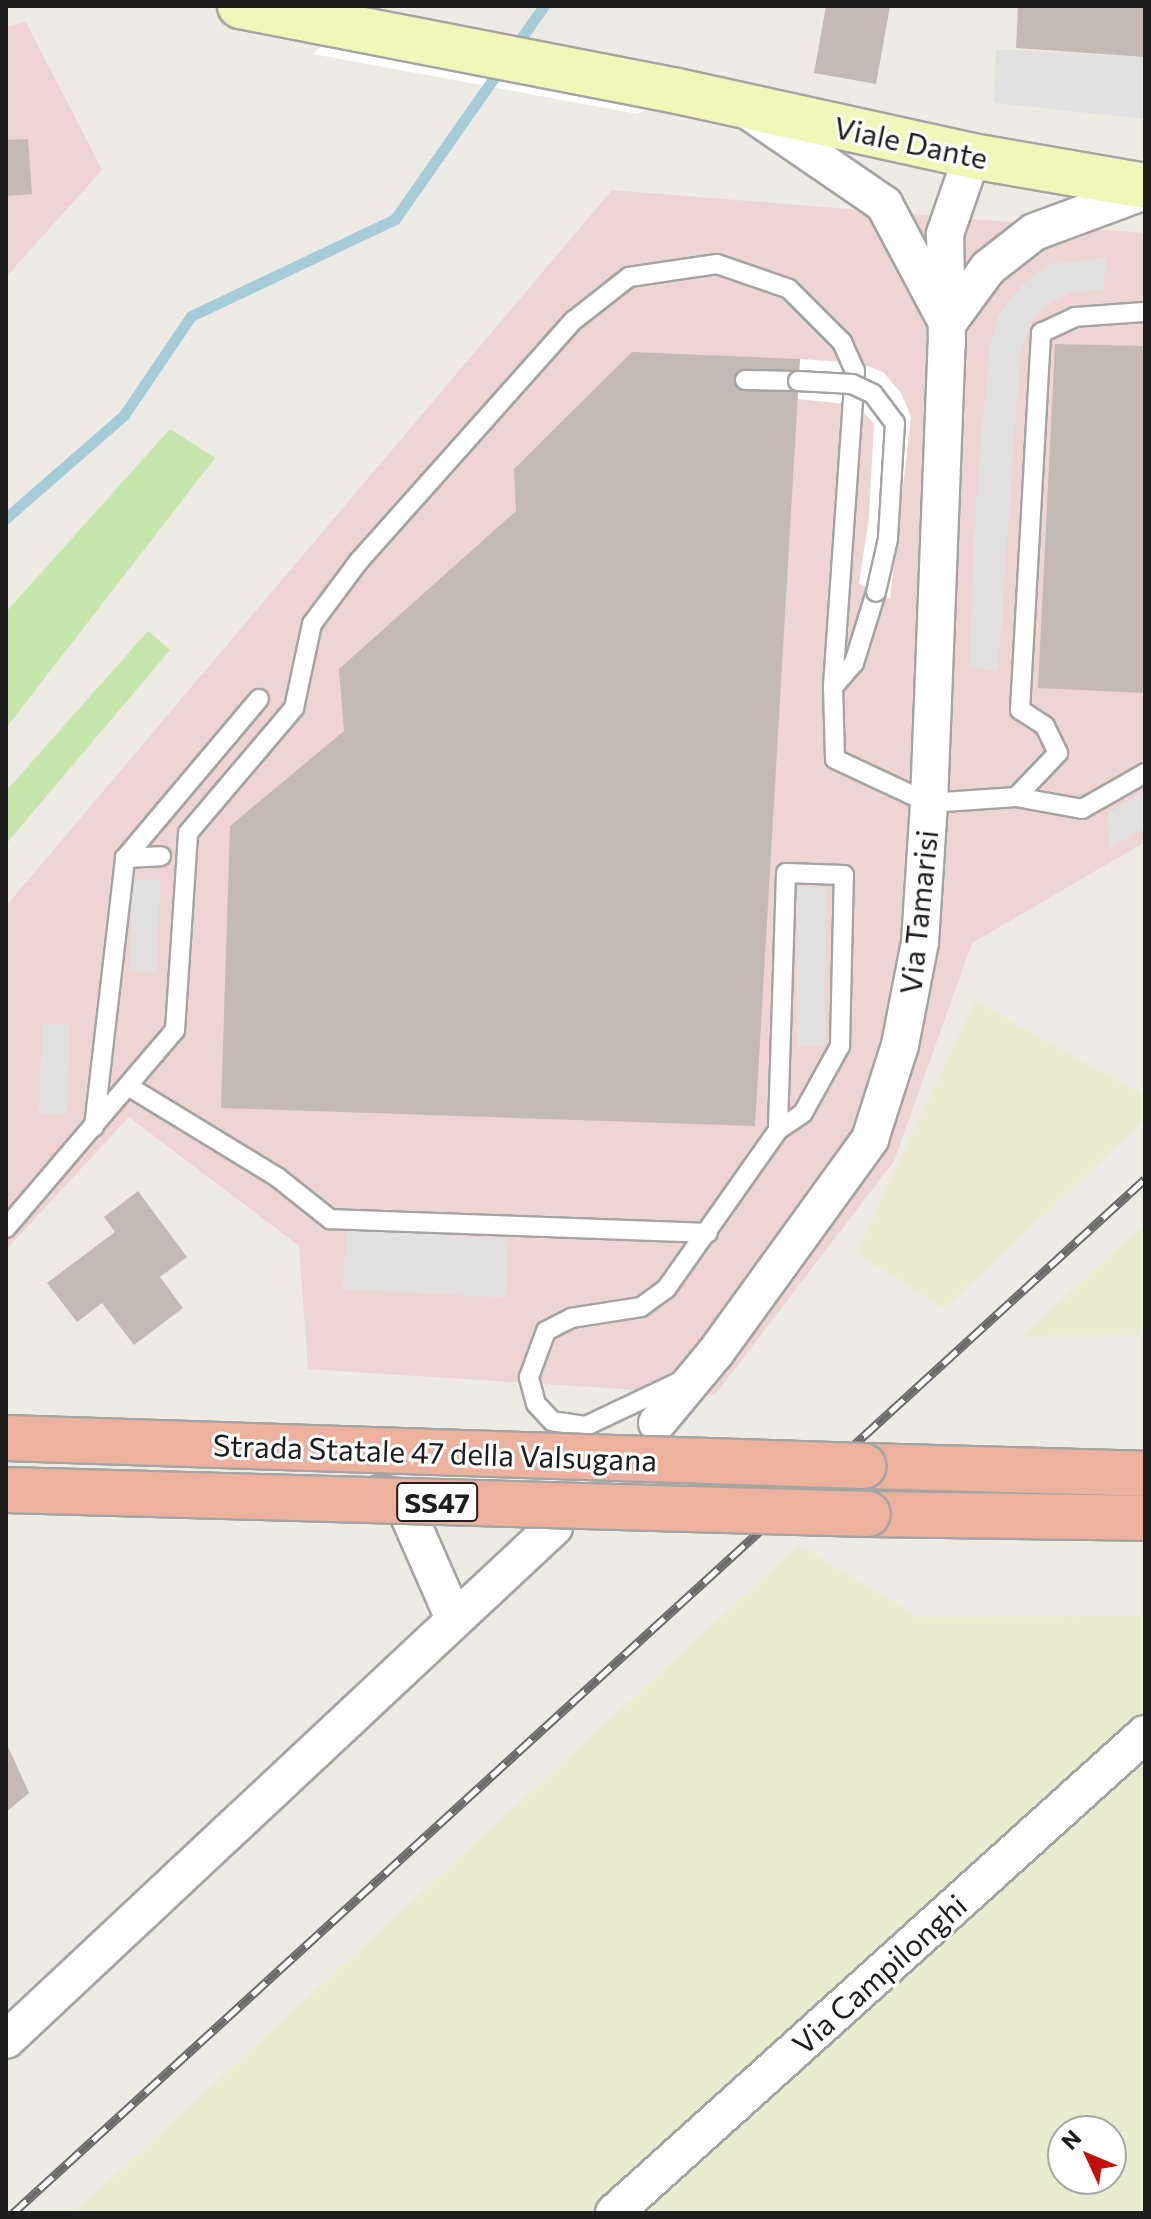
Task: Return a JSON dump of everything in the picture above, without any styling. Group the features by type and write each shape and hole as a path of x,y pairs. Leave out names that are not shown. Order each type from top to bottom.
{"highway":[{"name":"Strada Statale 47 della Valsugana","path":"6,1438 1145,1474"},
{"name":"Strada Statale 47 della Valsugana","path":"6,1490 868,1514 1145,1518"}],"main road":[{"name":"Viale Dante","path":"240,6 321,16 972,156 1145,189"}],"street":[{"name":"Via Tamarisi","path":"739,104 884,204 947,324"},
{"name":"Via Tamarisi","path":"657,1423 702,1371 870,1139 900,1045 920,942 929,803 947,324 945,234 972,156"},
{"path":"947,324 988,268 1034,232 1145,189"},
{"path":"6,1500 160,1475 338,1484 401,1498 454,1619"},
{"path":"6,2040 554,1527"},
{"name":"Via Campilonghi","path":"614,2213 1145,1734"}],"lane":[{"path":"6,1228 175,1030 188,833 294,708 312,624 359,561 573,321 629,277 717,264 789,289 842,342 855,371 833,687 835,759 929,803 1016,797 1082,809 1145,773"},
{"path":"1016,797 1058,753 1045,726 1020,710 1041,333 1075,317 1145,312"},
{"path":"745,380 852,384 873,394 895,423 888,539 876,592 854,663 833,687"},
{"path":"94,1127 125,858 259,699"},
{"path":"125,858 161,856"},
{"path":"702,1371 586,1426 552,1421 536,1404 529,1377 546,1331 571,1318 641,1307 666,1289 778,1130 803,1113 840,1046 845,963 844,875 778,872 778,1130"},
{"path":"128,1086 277,1177 330,1219 708,1233"}],"shaded area":[{"path":"26,22 102,170 6,277 6,27"},
{"path":"996,49 1145,57 1145,119 994,103"},
{"path":"612,190 1145,233 1145,842 972,943 894,1161 715,1395 308,1369 299,1246 129,1117 6,1250 6,906"},
{"path":"1106,258 1103,290 1072,292 1046,305 1030,324 1020,355 998,670 969,668 977,486 990,347 998,316 1024,283 1051,264"},
{"path":"1145,791 1145,828 1110,848 1107,814"},
{"path":"133,879 160,880 157,972 130,971"},
{"path":"797,887 825,887 825,1046 797,1046"},
{"path":"42,1024 70,1025 67,1114 39,1113"},
{"path":"346,1230 508,1238 505,1297 343,1289"}],"green space":[{"path":"170,429 215,458 6,728 6,612"},
{"path":"148,631 170,650 6,844 6,791"},
{"path":"975,1001 1145,1096 1145,1119 944,1309 856,1253"},
{"path":"1145,1223 1145,1335 1023,1336"},
{"path":"799,1545 918,1617 1145,1616 1145,2213 74,2213"}],"pier":[{"path":"362,7 689,69 677,91 638,114 313,54"},
{"path":"800,359 859,363 883,372 901,393 911,417 890,599 859,584 869,517 874,424 857,405 797,399"}],"building":[{"path":"826,6 890,6 876,84 814,73"},
{"path":"1018,6 1145,6 1145,57 1016,48"},
{"path":"28,139 32,194 6,196 6,140"},
{"path":"1055,344 1145,346 1145,693 1038,688"},
{"path":"632,352 800,359 755,1126 221,1108 230,826 344,731 339,669 516,511 514,469"},
{"path":"138,1191 187,1257 160,1277 183,1308 134,1345 102,1303 77,1322 47,1283 115,1232 104,1217"},
{"path":"6,1742 29,1793 6,1812"}],"waterway":[{"path":"514,48 544,6"},
{"path":"6,518 124,415 191,316 395,219 502,66"}],"railway":[{"path":"13,2213 1145,1179"}]}
